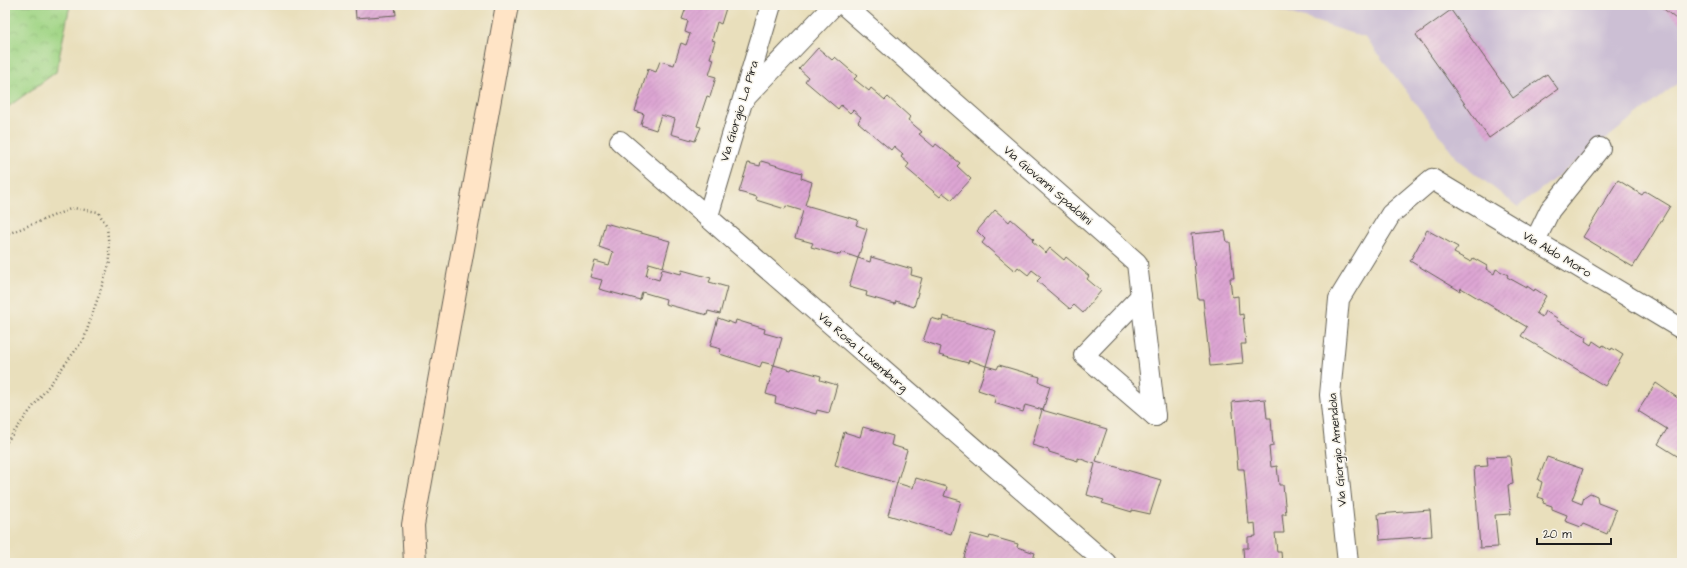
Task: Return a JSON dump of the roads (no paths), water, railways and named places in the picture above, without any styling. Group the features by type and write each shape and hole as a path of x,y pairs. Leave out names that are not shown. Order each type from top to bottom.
{"main road":[{"path":"415,563 413,525 507,5"}],"street":[{"name":"Via Giorgio La Pira","path":"708,216 771,5"},
{"path":"742,101 834,5"},
{"name":"Via Giovanni Spadolini","path":"844,5 1137,263 1141,296 1155,416 1084,355 1141,296"},
{"name":"Via Rosa Luxemburg","path":"620,141 1106,563"},
{"path":"1535,241 1550,210 1600,148"},
{"name":"Via Aldo Moro","path":"1432,179 1682,328"},
{"name":"Via Giorgio Amendola","path":"1348,563 1330,395 1339,299 1391,214 1432,179"}]}
